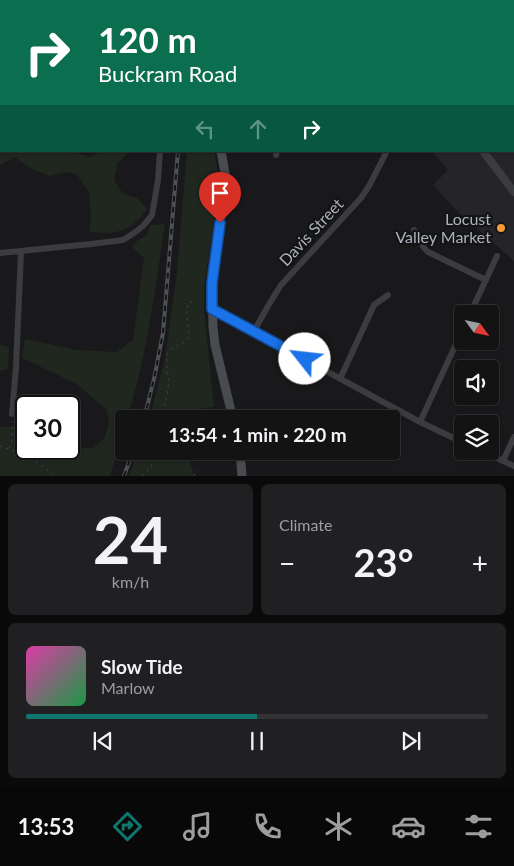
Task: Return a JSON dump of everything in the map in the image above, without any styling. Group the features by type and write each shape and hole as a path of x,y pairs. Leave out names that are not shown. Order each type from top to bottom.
{"main road":[{"path":"221,152 224,194 212,283 212,309 215,345 232,410"},
{"path":"241,460 242,476"}],"street":[{"path":"0,253 123,240 134,234 152,214 158,180 160,152"},
{"name":"Davis Street","path":"254,331 281,285 361,198 386,152"},
{"path":"484,152 514,192"},
{"path":"414,230 428,252 486,280"},
{"path":"12,414 21,252"},
{"path":"474,305 497,256"},
{"path":"340,378 374,305 388,295"},
{"path":"212,309 420,422 454,438"},
{"path":"420,422 454,348"},
{"path":"503,461 514,437"},
{"path":"499,459 514,466"}],"path":[{"path":"164,410 169,381 167,354 174,346 184,343 187,338 188,304 192,302"},
{"path":"8,449 12,437 12,414"},
{"path":"0,446 41,465 53,476"},
{"path":"142,476 150,469 153,460"},
{"path":"194,476 196,469"}],"shaded area":[{"path":"0,152 74,152 90,157 98,152 129,152 117,164 114,180 123,194 137,198 147,208 137,221 121,230 111,233 89,232 91,218 89,192 78,176 69,172 49,176 28,167 15,157 0,165"},
{"path":"187,152 214,152 218,172 218,194 204,287 204,310 214,407 188,410 151,410 165,359 177,272"},
{"path":"433,152 514,152 514,261 456,210 433,185 448,170"},
{"path":"165,224 150,322 130,410 115,410 115,460 110,476 0,476 0,426 15,426 15,460 80,460 80,447 93,448 104,439 109,423 107,410 77,384 22,358 25,339 77,350 117,352 133,340 144,258 132,247 137,241 145,237 150,225"},
{"path":"0,345 9,347 8,369 0,371"},
{"path":"135,460 190,460 194,476 129,476"}],"railway":[{"path":"146,410 163,333 178,152"},
{"path":"124,476 130,460"}],"place":[{"name":"Locust Valley Market","path":"501,228"}],"route":[{"path":"220,223 214,259 212,309 305,359"}]}
